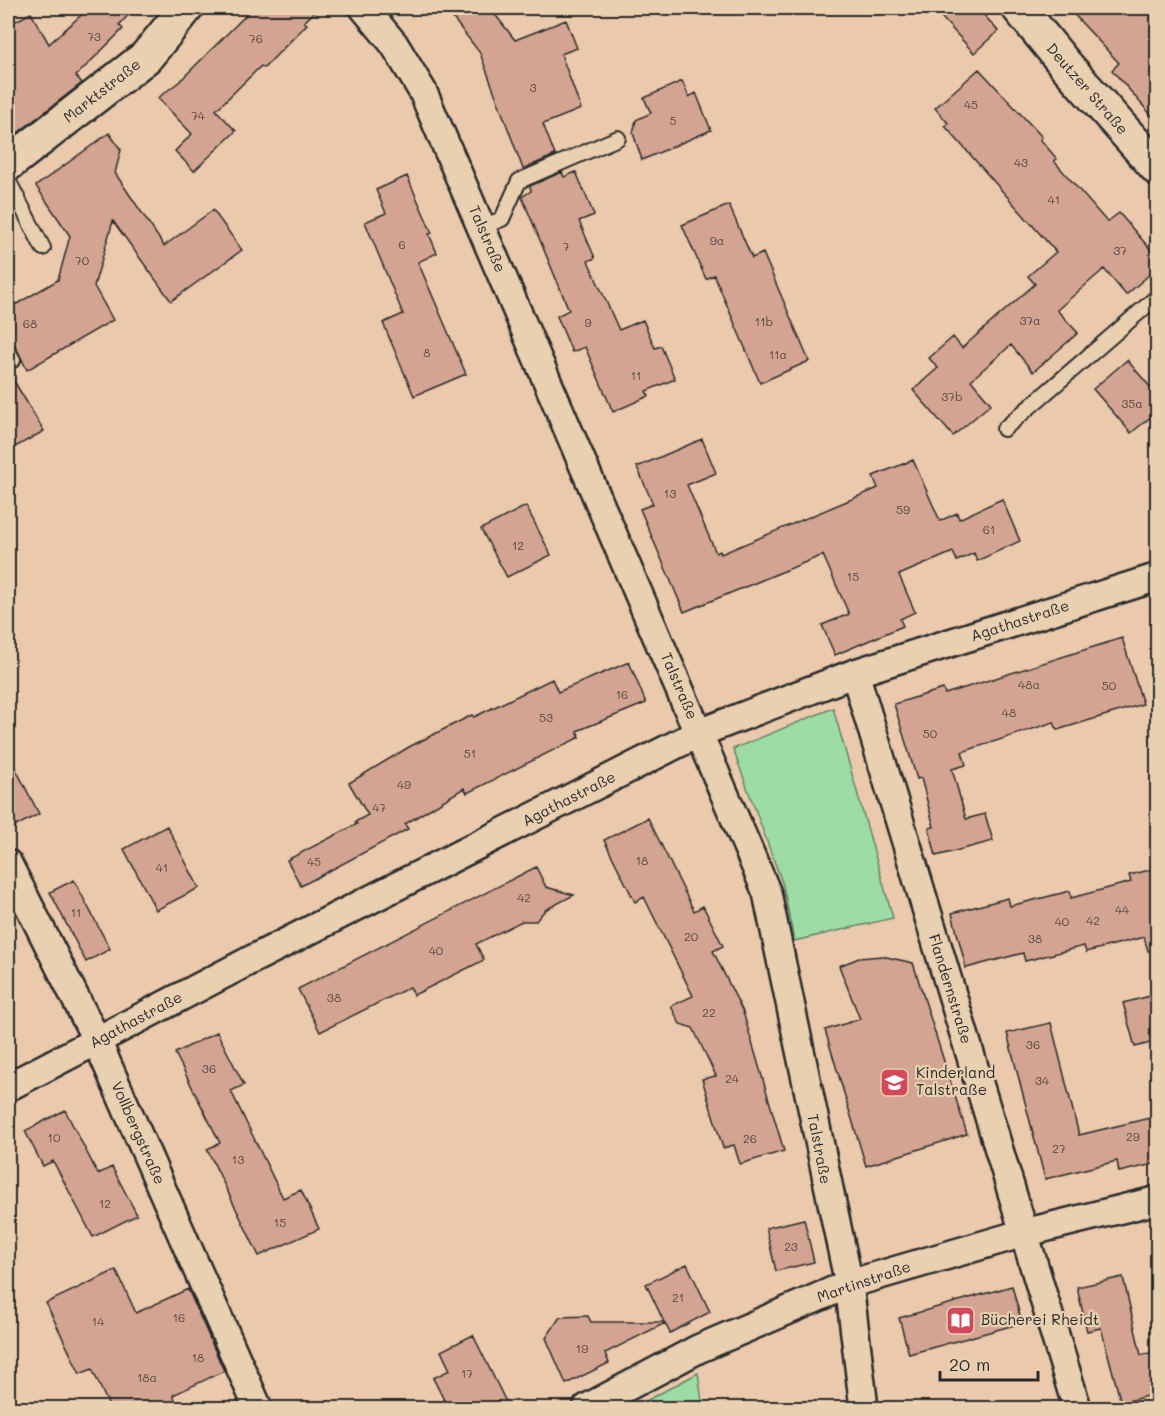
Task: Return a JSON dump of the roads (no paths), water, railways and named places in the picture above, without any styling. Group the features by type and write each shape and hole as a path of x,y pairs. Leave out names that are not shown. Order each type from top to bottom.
{"street":[{"name":"Marktstraße","path":"8,164 146,57 186,8"},
{"name":"Talstraße","path":"364,8 394,44 423,92 767,893 849,1284 864,1408"},
{"name":"Deutzer Straße","path":"1019,8 1064,63 1158,169"},
{"name":"Agathastraße","path":"8,1087 699,734 855,674 1158,577"},
{"name":"Flandernstraße","path":"855,674 1077,1408"},
{"name":"Vollbergstraße","path":"8,864 97,1041 258,1408"},
{"name":"Martinstraße","path":"587,1408 698,1349 849,1284 1024,1233 1158,1200"}],"lane":[{"path":"482,227 502,219 519,181 618,138"},
{"path":"8,180 43,248"},
{"path":"1004,429 1158,296"}],"place":[{"name":"Kinderland Talstraße","path":"895,1082"},
{"name":"Bücherei Rheidt","path":"960,1320"}]}
